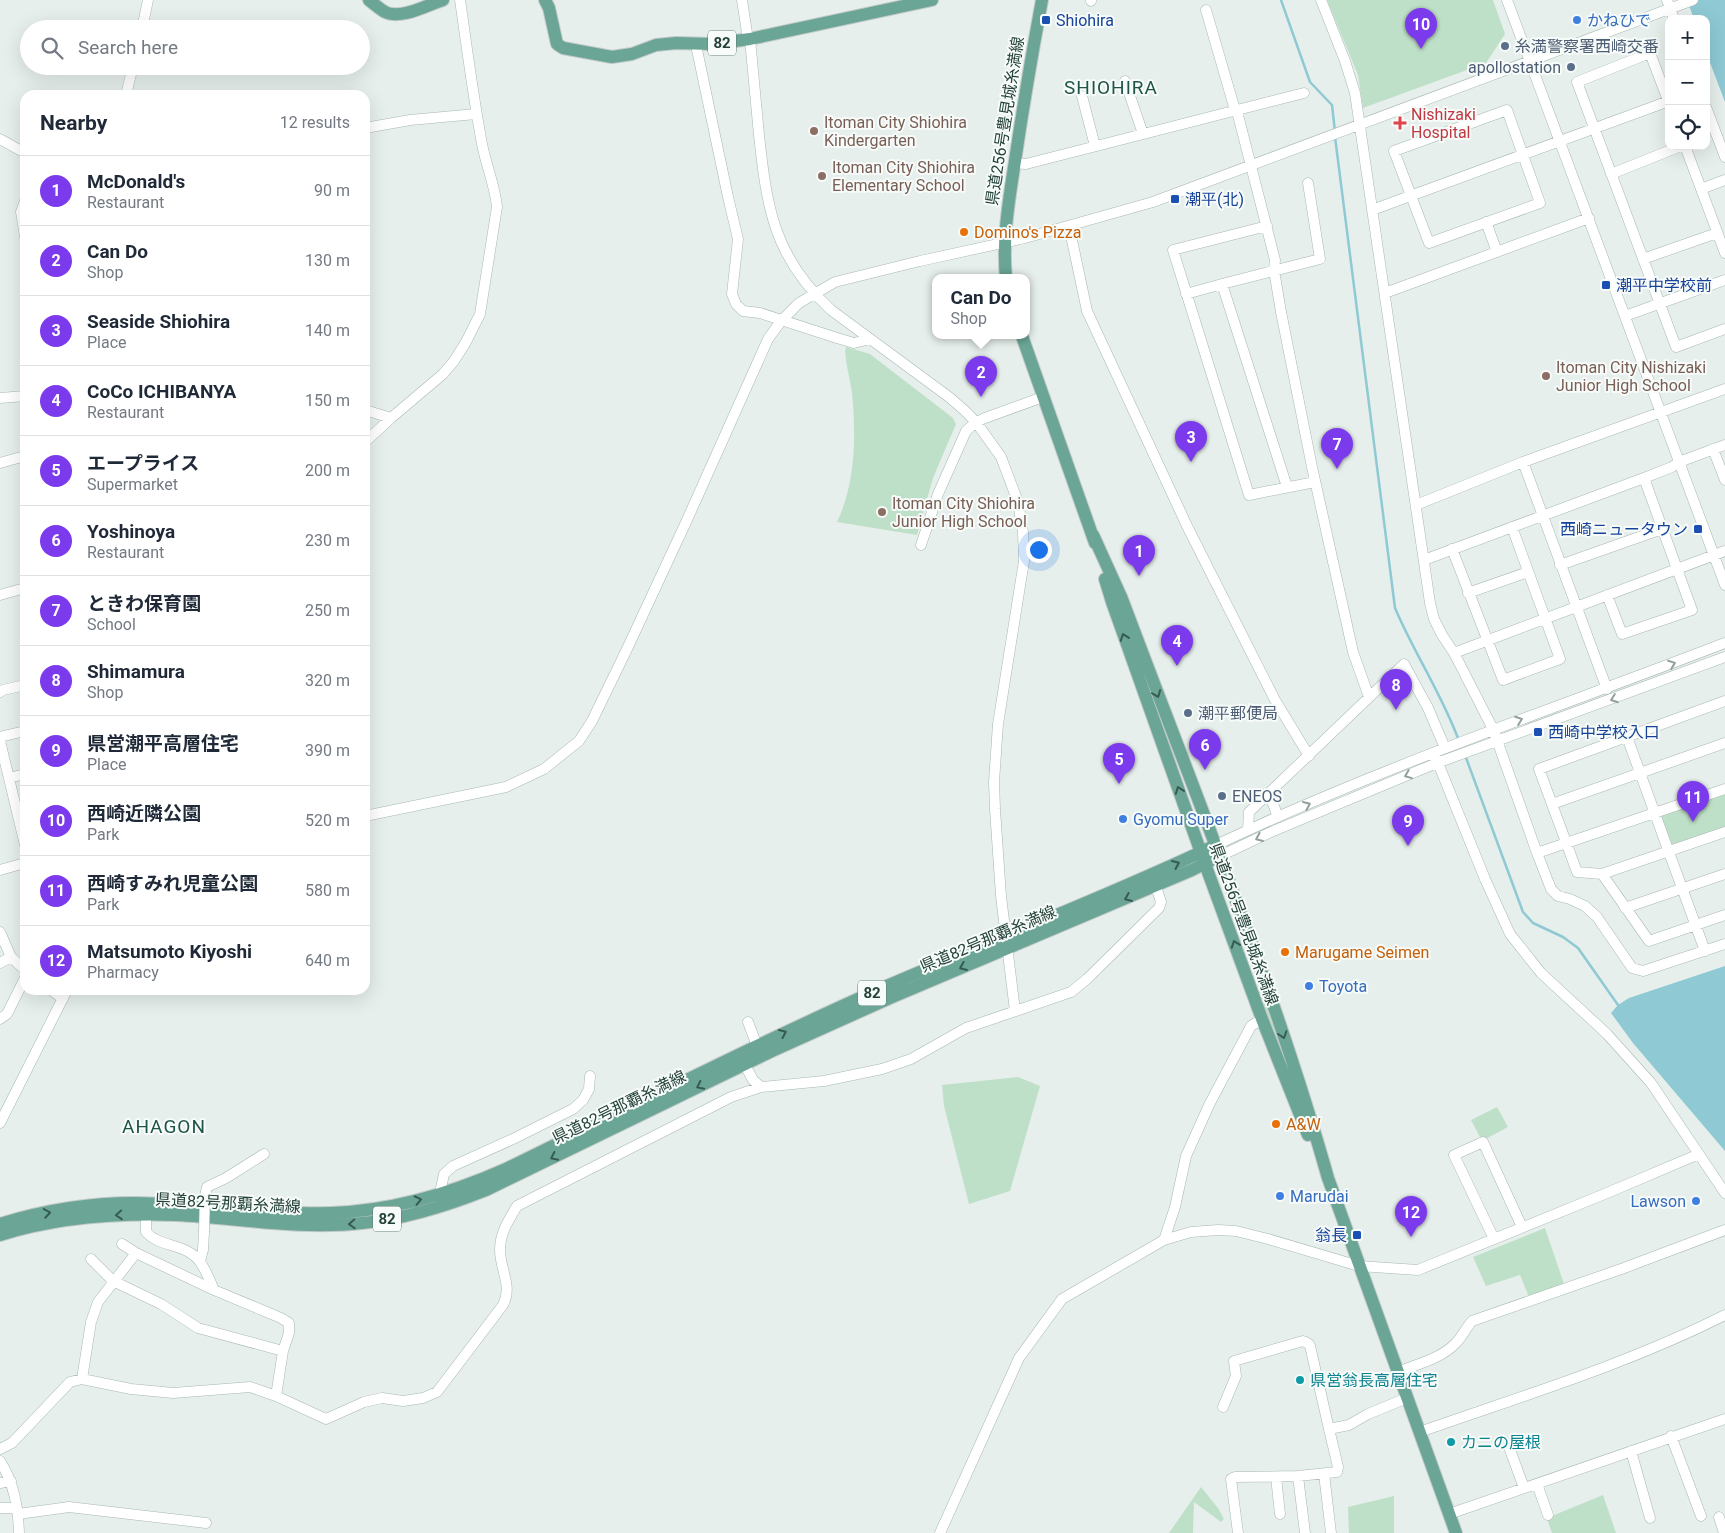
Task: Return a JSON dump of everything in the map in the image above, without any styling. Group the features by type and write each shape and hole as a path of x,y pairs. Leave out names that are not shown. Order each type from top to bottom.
{"main road":[{"path":"369,0 386,13 393,14 407,13 443,0"},
{"name":"82","path":"545,0 549,8 557,44 563,48 612,57 632,54 656,45 696,45 750,40 932,0"},
{"name":"県道256号豊見城糸満線","path":"1006,274 1004,242 1014,163 1042,0"},
{"name":"県道256号豊見城糸満線","path":"1023,339 1093,535 1122,600 1275,1010 1328,1178 1456,1533"},
{"name":"県道256号豊見城糸満線","path":"1093,535 1112,602 1202,858 1262,1020 1304,1125 1328,1178"},
{"name":"県道82号那覇糸満線","path":"0,1235 82,1218 132,1214 270,1223 338,1225 389,1219 446,1199 482,1180 741,1060 888,986 1007,942 1154,880 1216,851"},
{"name":"県道82号那覇糸満線","path":"0,1224 54,1211 133,1203 260,1212 333,1213 446,1199"}],"street":[{"path":"144,20 148,0"},
{"path":"370,437 443,374 466,342 480,314 497,207 476,114 460,0"},
{"path":"742,0 747,33 750,40 764,186 770,214 781,243 796,271 813,294 831,310 949,397 976,422 1002,457 1020,510 1024,547 1021,582 998,724 994,809 1001,896 1015,1011"},
{"path":"1321,0 1345,61 1354,93 1434,619 1494,729 1537,853 1552,889 1558,896 1585,906 1597,917 1632,968 1642,972 1725,944"},
{"path":"1507,0 1725,585"},
{"path":"370,815 506,787 544,769 579,741 592,721 627,648 768,339 781,321 799,303 813,294 835,282 852,277 1069,226 1153,202 1689,2"},
{"path":"1206,10 1238,115 1267,226 1275,260 1274,270 1315,482 1354,652 1368,697"},
{"path":"696,45 738,240 732,294 736,304 743,311 760,313 854,342 870,339"},
{"path":"1665,92 1650,53 1577,82 1676,347 1725,329"},
{"path":"127,90 131,75"},
{"path":"1125,81 1143,134"},
{"path":"1014,163 1026,164 1304,93"},
{"path":"1082,96 1095,146"},
{"path":"1372,210 1665,103"},
{"path":"1507,110 1523,154 1540,203 1429,243 1394,151 1507,110"},
{"path":"370,127 410,120 476,114"},
{"path":"1710,118 1725,157"},
{"path":"0,139 20,150"},
{"path":"1611,174 1671,150"},
{"path":"1686,150 1725,253"},
{"path":"1701,189 1725,180"},
{"path":"1186,294 1320,259 1308,183"},
{"path":"1385,293 1589,218"},
{"path":"1486,222 1496,252"},
{"path":"1069,226 1087,312 1188,528 1275,700 1309,756"},
{"path":"1267,226 1172,250 1248,495 1315,482"},
{"path":"1643,259 1717,233"},
{"path":"1625,316 1725,280"},
{"path":"1222,284 1287,487"},
{"path":"1416,505 1523,462 1725,389"},
{"path":"0,398 20,396"},
{"path":"921,545 938,494 966,431 976,422 1043,398"},
{"path":"370,412 391,418"},
{"path":"1424,560 1644,478 1672,467 1679,462 1725,445"},
{"path":"1713,449 1725,480"},
{"path":"0,463 20,457"},
{"path":"1523,462 1606,689"},
{"path":"1607,595 1622,634 1692,610 1644,478"},
{"path":"1452,549 1503,680 1560,659 1512,527"},
{"path":"1560,565 1662,529"},
{"path":"1454,653 1725,551"},
{"path":"1468,593 1528,572"},
{"path":"0,595 20,589"},
{"path":"1216,851 1248,830 1448,747 1725,644"},
{"path":"1216,851 1272,832 1438,763 1725,658"},
{"path":"1248,830 1249,812 1404,664 1448,747"},
{"path":"0,692 20,686"},
{"path":"1725,701 1539,769 1577,872 1602,874 1725,832"},
{"path":"0,736 20,732"},
{"path":"1627,737 1706,951"},
{"path":"0,741 1,752 20,813"},
{"path":"1552,804 1725,743"},
{"path":"1434,753 1485,880 1510,934 1541,973 1607,1034 1651,1084 1725,1193"},
{"path":"9,778 20,775"},
{"path":"1537,853 1725,789"},
{"path":"1269,793 1278,817"},
{"path":"0,870 20,864"},
{"path":"1602,874 1649,941 1725,915"},
{"path":"1625,908 1725,874"},
{"path":"0,1449 12,1443 70,1382 82,1379 130,1389 173,1393 250,1387 276,1396 326,1419 364,1402 382,1398 403,1401 423,1398 437,1392 503,1305 507,1297 508,1289 500,1252 505,1226 517,1206 730,1097 761,1087 824,1080 882,1069 911,1059 966,1028 1071,992 1087,979 1159,908 1161,902 1154,880"},
{"path":"0,932 11,957 20,965"},
{"path":"0,963 11,957"},
{"path":"0,1019 7,1014 20,988"},
{"path":"0,1123 64,995"},
{"path":"1164,1240 1186,1156 1210,1103 1251,1026 1262,1020"},
{"path":"748,1022 759,1051"},
{"path":"741,1060 753,1080 761,1087"},
{"path":"446,1199 441,1188 444,1174 453,1166 513,1139 573,1108 583,1100 589,1089 590,1076"},
{"path":"1494,1239 1454,1155 1484,1142 1522,1227"},
{"path":"200,1261 203,1250 207,1187 226,1178 264,1154"},
{"path":"940,1533 1019,1358 1062,1299 1164,1240 1191,1232 1236,1231 1359,1266 1418,1270 1699,1154"},
{"path":"146,1215 146,1232 153,1240 177,1247 190,1253 200,1261 214,1290"},
{"path":"1398,1372 1440,1356 1457,1342 1472,1321 1624,1268 1725,1230"},
{"path":"122,1244 136,1253 214,1290 289,1323 289,1333 283,1351 276,1396"},
{"path":"82,1379 91,1322 98,1302 136,1253"},
{"path":"91,1259 113,1281 161,1304 198,1328 283,1351"},
{"path":"1420,1432 1580,1376 1658,1346 1725,1315"},
{"path":"1223,1407 1236,1376 1234,1361 1303,1341 1309,1344 1338,1468 1337,1472 1324,1474 1276,1477 1235,1476 1231,1479 1238,1533"},
{"path":"1330,1429 1349,1425 1368,1414 1407,1398"},
{"path":"1449,1514 1671,1436 1725,1419"},
{"path":"1671,1436 1701,1516"},
{"path":"1509,1447 1524,1488"},
{"path":"1631,1451 1650,1518"},
{"path":"0,1461 11,1480 19,1533"},
{"path":"1324,1474 1331,1533"},
{"path":"1298,1476 1305,1533"},
{"path":"1276,1477 1280,1514"},
{"path":"0,1483 11,1480"},
{"path":"1536,1484 1548,1515"},
{"path":"0,1508 17,1511 69,1507 206,1523"},
{"path":"1718,1517 1724,1533"}],"green space":[{"path":"1327,0 1493,0 1505,34 1486,63 1363,108 1358,75"},
{"path":"846,347 870,354 953,418 956,424 933,478 917,535 837,522 848,491 854,441 852,392 846,362"},
{"path":"1725,793 1725,829 1672,848 1659,816"},
{"path":"1260,990 1290,1071 1288,1071 1264,1010"},
{"path":"1018,1077 1040,1086 1010,1191 969,1204 944,1106 942,1085"},
{"path":"1497,1107 1508,1127 1482,1141 1471,1120"},
{"path":"1545,1228 1564,1284 1529,1297 1520,1275 1486,1286 1473,1257"},
{"path":"1201,1487 1218,1508 1224,1519 1221,1522 1194,1502 1193,1533 1169,1533"},
{"path":"1603,1495 1616,1533 1552,1533 1547,1518"},
{"path":"1394,1496 1394,1533 1349,1533 1348,1507"}],"water":[{"path":"1687,0 1725,0 1725,102 1710,63 1710,15 1693,15"},
{"path":"1725,966 1725,1151 1633,1043 1611,1013 1618,1005 1629,998"}],"waterway":[{"path":"1281,0 1310,82 1332,105 1335,132"},
{"path":"1335,137 1395,608 1459,741"},
{"path":"1465,755 1523,912 1533,923 1563,937 1578,948 1618,1005"}],"place":[{"name":"Shiohira","path":"1046,20"},
{"name":"かねひで","path":"1577,20"},
{"name":"糸満警察署西崎交番","path":"1505,46"},
{"name":"西崎近隣公園","path":"1421,49"},
{"name":"apollostation","path":"1571,67"},
{"name":"Nishizaki Hospital","path":"1400,123"},
{"name":"Itoman City Shiohira Kindergarten","path":"814,131"},
{"name":"Itoman City Shiohira Elementary School","path":"822,176"},
{"name":"潮平(北)","path":"1175,199"},
{"name":"Domino's Pizza","path":"964,232"},
{"name":"潮平中学校前","path":"1606,285"},
{"name":"Itoman City Nishizaki Junior High School","path":"1546,376"},
{"name":"Can Do","path":"981,397"},
{"name":"Seaside Shiohira","path":"1191,462"},
{"name":"ときわ保育園","path":"1337,469"},
{"name":"Itoman City Shiohira Junior High School","path":"882,512"},
{"name":"西崎ニュータウン","path":"1698,529"},
{"name":"McDonald's","path":"1139,576"},
{"name":"CoCo ICHIBANYA","path":"1177,666"},
{"name":"Shimamura","path":"1396,710"},
{"name":"潮平郵便局","path":"1188,713"},
{"name":"西崎中学校入口","path":"1538,732"},
{"name":"Yoshinoya","path":"1205,770"},
{"name":"エープライス","path":"1119,784"},
{"name":"ENEOS","path":"1222,796"},
{"name":"Gyomu Super","path":"1123,819"},
{"name":"西崎すみれ児童公園","path":"1693,822"},
{"name":"県営潮平高層住宅","path":"1408,846"},
{"name":"Marugame Seimen","path":"1285,952"},
{"name":"Toyota","path":"1309,986"},
{"name":"A&W","path":"1276,1124"},
{"name":"Marudai","path":"1280,1196"},
{"name":"Lawson","path":"1696,1201"},
{"name":"翁長","path":"1357,1235"},
{"name":"Matsumoto Kiyoshi","path":"1411,1237"},
{"name":"県営翁長高層住宅","path":"1300,1380"},
{"name":"カニの屋根","path":"1451,1442"}],"district":[{"name":"SHIOHIRA","path":"1111,87"},
{"name":"AHAGON","path":"164,1126"}]}
